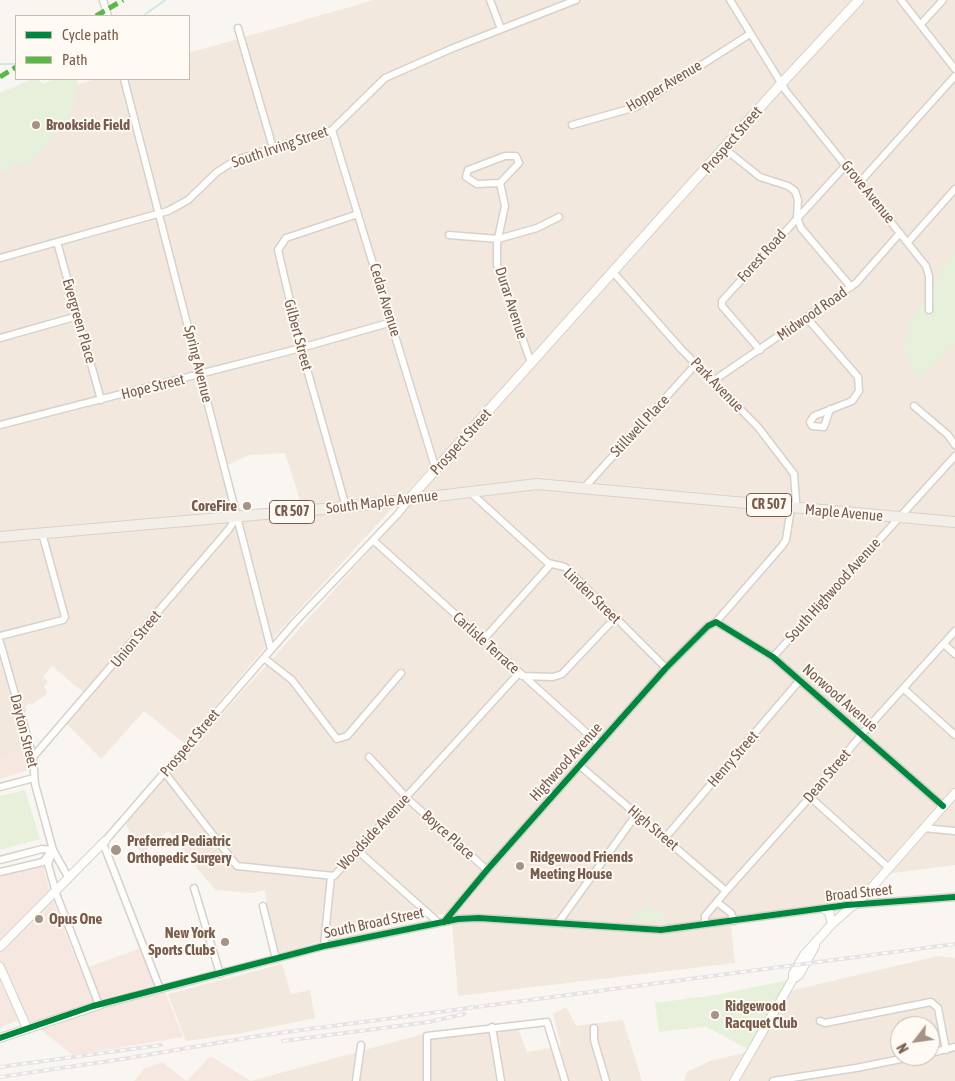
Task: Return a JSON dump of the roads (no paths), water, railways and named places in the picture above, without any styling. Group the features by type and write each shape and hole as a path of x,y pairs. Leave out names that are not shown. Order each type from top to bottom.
{"main road":[{"name":"Prospect Street","path":"410,498 781,84 859,0"},
{"name":"South Maple Avenue","path":"0,537 175,521 236,518 537,484 584,488"},
{"name":"Maple Avenue","path":"584,488 955,522"}],"street":[{"path":"103,0 108,15"},
{"path":"490,0 501,29"},
{"name":"South Irving Street","path":"0,258 159,214 188,200 217,172 236,160 332,130 385,78 501,29 576,0"},
{"name":"Grove Avenue","path":"730,0 781,84 908,242 928,271 929,310"},
{"path":"901,0 955,69"},
{"path":"921,24 943,0"},
{"path":"238,28 273,148"},
{"name":"Hopper Avenue","path":"572,125 636,107 750,34"},
{"path":"860,182 955,76"},
{"name":"Spring Avenue","path":"124,80 271,649"},
{"name":"Cedar Avenue","path":"332,130 436,470"},
{"path":"725,148 760,177 792,188 798,200 797,218 801,228 851,287"},
{"path":"516,156 519,160 518,165 500,183 477,184 468,180 466,174 468,170 496,158 516,156"},
{"name":"Forest Road","path":"760,350 722,306 722,301 846,165"},
{"name":"Durar Avenue","path":"500,183 505,206 498,239 497,265 531,363"},
{"path":"908,242 955,189"},
{"name":"Gilbert Street","path":"346,507 301,348 278,254 279,245 290,236 358,214"},
{"path":"449,235 498,239 537,228 559,217"},
{"name":"Midwood Road","path":"713,381 851,287 900,233"},
{"name":"Evergreen Place","path":"57,242 101,400"},
{"name":"Park Avenue","path":"612,272 696,364 758,427 794,474 796,501 792,508"},
{"path":"0,338 78,316"},
{"path":"807,318 858,377 860,386 856,396 847,404 830,409"},
{"name":"Hope Street","path":"0,425 301,348 392,322"},
{"name":"Stillwell Place","path":"584,488 696,364"},
{"path":"914,406 948,435 955,445"},
{"name":"South Highwood Avenue","path":"773,657 955,456"},
{"name":"Linden Street","path":"470,492 551,564 565,567 666,668"},
{"name":"Prospect Street","path":"0,947 68,876 104,842 271,649 410,498"},
{"name":"Highwood Avenue","path":"441,922 666,668 714,622 782,546 786,540 792,508"},
{"name":"Union Street","path":"33,757 205,558 236,518"},
{"path":"0,636 62,620 65,617 42,533"},
{"name":"Carlisle Terrace","path":"373,540 598,744"},
{"path":"483,640 551,564"},
{"path":"520,674 553,677 562,674 615,618"},
{"name":"Norwood Avenue","path":"714,622 773,657 943,806"},
{"name":"Dean Street","path":"705,924 705,916 726,891 810,797 862,734 955,632"},
{"name":"Dayton Street","path":"0,642 33,757 34,778 53,850 68,876"},
{"path":"944,644 955,654"},
{"path":"264,658 292,680 334,737 341,739 347,736 401,673"},
{"name":"Woodside Avenue","path":"165,773 237,866 334,876 520,674"},
{"name":"Henry Street","path":"665,838 800,680"},
{"path":"904,689 955,735"},
{"name":"Boyce Place","path":"369,757 406,796 487,870"},
{"name":"High Street","path":"579,765 726,891"},
{"path":"0,787 34,778"},
{"path":"734,1081 793,979 793,974 804,955 832,924 855,904 889,868 955,793"},
{"path":"810,797 889,868"},
{"path":"558,922 636,815"},
{"path":"923,828 955,831"},
{"path":"104,842 160,989"},
{"path":"0,860 42,849 53,850"},
{"path":"0,872 42,862 53,850"},
{"name":"Dayton Street","path":"53,850 48,864 55,890 99,1005"},
{"path":"357,850 441,922"},
{"path":"324,946 331,876"},
{"path":"194,888 216,968 220,974"},
{"name":"Broad Street","path":"765,917 855,904 955,897"},
{"path":"717,902 731,913 734,920"},
{"path":"263,906 276,959"},
{"path":"824,909 828,910 832,924"},
{"name":"South Broad Street","path":"0,1038 99,1005 324,946 441,922 480,918 661,930 765,917"},
{"path":"0,967 27,1028"},
{"path":"820,1021 825,1023 931,1002 938,1008 946,1050"},
{"path":"427,1081 427,1036 547,1022 565,1081"},
{"path":"492,1027 501,1081"},
{"path":"594,1028 594,1040 606,1081"},
{"path":"356,1081 361,1045"},
{"path":"940,1051 955,1047"},
{"path":"774,1081 890,1061"}],"waterway":[{"path":"144,15 165,0"},
{"path":"0,64 15,64"}],"railway":[{"path":"0,1077 123,1059 264,1035 955,944"},
{"path":"283,1041 429,1022 464,1014"},
{"path":"0,1067 161,1045"}],"place":[{"name":"Brookside Field","path":"36,125"},
{"name":"CoreFire","path":"247,506"},
{"name":"Preferred Pediatric Orthopedic Surgery","path":"116,850"},
{"name":"Ridgewood Friends Meeting House","path":"520,866"},
{"name":"Opus One","path":"39,919"},
{"name":"New York Sports Clubs","path":"225,942"},
{"name":"Ridgewood Racquet Club","path":"715,1015"}]}
